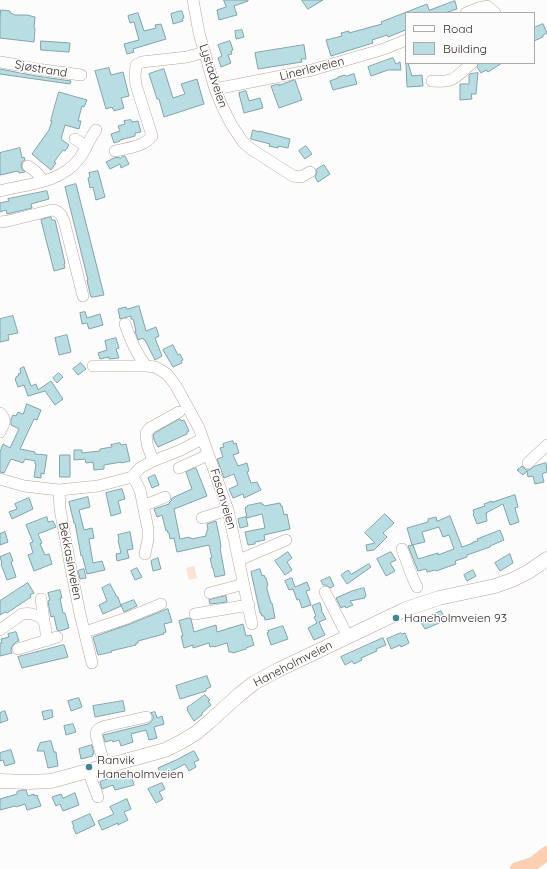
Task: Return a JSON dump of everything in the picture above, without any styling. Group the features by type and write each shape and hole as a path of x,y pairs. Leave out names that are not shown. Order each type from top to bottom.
{"main road":[{"name":"Haneholmveien","path":"0,781 42,782 105,767 158,752 181,742 203,728 240,694 253,684 279,669 421,603 495,586 528,572 547,559"}],"street":[{"name":"Lystadveien","path":"193,0 215,89 237,134 247,146 293,176 302,177 310,172"},
{"path":"467,12 477,4 488,6 495,12"},
{"name":"Linerleveien","path":"215,89 312,70 384,49 405,40"},
{"path":"115,151 140,145 149,140 152,136 136,85 136,65 142,62 186,57 205,52"},
{"name":"Sjøstrand","path":"0,62 81,75"},
{"path":"432,81 444,82 452,80 471,64"},
{"path":"0,191 43,175 60,176 79,159 96,130"},
{"path":"75,139 86,146"},
{"path":"28,166 43,175"},
{"path":"0,222 52,210 57,210 61,213 83,296"},
{"path":"125,324 139,356 146,366"},
{"name":"Fasanveien","path":"93,366 155,367 171,378 199,428 228,510 252,624"},
{"path":"153,461 147,444 146,433 150,428 179,412"},
{"path":"0,413 5,420 0,432"},
{"path":"0,479 24,486 59,490 98,486 132,477 140,468 202,439"},
{"path":"528,463 547,445"},
{"path":"179,468 208,455"},
{"path":"132,477 140,490 148,534 145,554"},
{"name":"Bekkasinveien","path":"59,490 60,509 72,576 92,663"},
{"path":"143,506 165,497"},
{"path":"202,518 228,510"},
{"path":"239,560 286,540"},
{"path":"402,549 417,587"},
{"path":"210,593 244,584"},
{"path":"325,592 348,637"},
{"path":"40,599 46,632 46,641"},
{"path":"85,632 127,618 161,604"},
{"path":"195,614 249,605"},
{"path":"0,630 20,615 26,613 40,616 44,621"},
{"path":"18,649 57,637"},
{"path":"105,767 96,735 97,731 106,726 146,717"},
{"path":"88,771 98,797"}],"shaded area":[{"path":"194,566 197,578 189,580 186,568"}],"building":[{"path":"224,0 248,1 234,6 237,15 219,20 217,10 226,7"},
{"path":"302,0 323,0 308,9"},
{"path":"455,1 457,9 448,12 407,12 427,4 429,10"},
{"path":"1,10 10,11 10,13 15,15 35,17 34,42 0,38"},
{"path":"182,11 184,18 182,19 183,21 173,24 171,14"},
{"path":"138,13 144,31 156,28 155,25 161,24 166,39 133,49 134,52 127,54 124,44 139,40 134,22 130,23 128,16"},
{"path":"405,13 405,30 388,37 387,35 372,40 373,43 331,56 326,40 342,36 341,33 349,31 349,33 382,24 381,22"},
{"path":"543,24 547,33 543,35 543,37 535,41 535,28"},
{"path":"242,30 244,37 236,39 235,31"},
{"path":"41,41 70,43 69,52 41,50"},
{"path":"230,41 233,50 231,51 232,54 228,55 231,63 221,67 218,58 222,56 218,45"},
{"path":"304,45 306,59 301,59 302,62 258,69 255,53"},
{"path":"393,58 396,64 400,62 401,70 388,70 371,76 368,67"},
{"path":"406,64 408,64 412,76 422,75 423,86 407,87"},
{"path":"478,64 500,64 488,72 486,70 481,73 477,67"},
{"path":"109,68 111,75 123,72 129,96 121,98 124,108 114,111 112,107 106,109 95,71"},
{"path":"0,69 71,81 70,84 0,74"},
{"path":"164,69 173,98 185,94 181,84 197,79 204,104 164,117 159,99 157,99 149,74"},
{"path":"478,73 476,94 471,94 472,99 460,100 460,84 469,84 469,75"},
{"path":"354,74 357,84 333,90 330,81 338,77"},
{"path":"295,80 302,100 279,108 271,86"},
{"path":"246,91 249,101 260,98 263,108 244,113 239,93"},
{"path":"59,92 87,100 84,107 82,106 78,121 81,121 79,129 65,125 61,139 69,145 54,162 56,163 51,170 32,154 49,130"},
{"path":"131,120 132,122 138,121 141,132 135,133 135,136 114,143 111,134 120,131 118,126 125,124 124,121"},
{"path":"253,130 290,139 288,148 269,146 270,144 251,139"},
{"path":"306,146 312,154 305,159 299,151"},
{"path":"20,148 22,158 24,157 25,160 22,162 21,166 25,172 19,173 18,171 0,175 0,153"},
{"path":"125,156 129,164 121,168 120,164 110,169 106,162"},
{"path":"324,165 330,174 318,182 315,177 317,172 316,170"},
{"path":"98,171 105,197 96,200 93,187 90,188 88,178 90,177 89,173"},
{"path":"76,184 104,295 91,297 65,187"},
{"path":"47,191 49,199 31,204 32,208 7,214 6,210 0,212 0,203 9,201 8,199"},
{"path":"51,217 52,220 55,220 65,263 65,268 54,271 41,220"},
{"path":"139,306 146,331 156,327 159,336 155,338 162,356 155,360 145,340 143,338 138,340 131,316 120,319 118,309 126,307 127,309"},
{"path":"85,312 87,318 100,314 103,325 89,329 87,323 82,324 80,313"},
{"path":"13,316 18,333 8,335 9,340 0,342 0,319"},
{"path":"67,335 71,352 59,355 55,338"},
{"path":"116,338 119,348 116,349 119,358 109,359 109,357 100,359 98,353 107,350 105,341"},
{"path":"173,345 178,355 180,354 183,360 181,361 182,363 173,367 163,350"},
{"path":"81,363 86,369 78,375 73,369"},
{"path":"24,367 31,386 36,384 38,390 51,381 63,399 55,405 45,391 28,396 24,385 18,387 15,379 19,375 18,374 21,373 20,369"},
{"path":"59,373 63,377 57,383 53,378"},
{"path":"27,404 41,410 37,420 34,419 20,449 35,452 35,454 47,455 44,474 41,473 41,478 34,477 35,461 25,459 23,463 11,459 4,473 0,472 0,452 3,444 10,448 19,429 11,425 11,419 13,415 16,416 18,412 23,414"},
{"path":"180,419 181,421 184,420 189,431 187,434 158,447 153,435"},
{"path":"233,441 234,444 236,443 239,453 233,455 238,466 247,463 249,471 247,472 251,483 257,482 261,490 244,498 243,494 233,498 229,489 238,485 234,474 224,478 217,459 223,457 220,448 224,447 223,444"},
{"path":"120,443 121,445 126,444 130,461 104,465 104,469 94,470 93,462 86,463 85,459 74,460 74,450 82,450 82,453 100,451 100,449 112,447 111,445"},
{"path":"60,455 70,455 70,477 60,477"},
{"path":"546,463 547,472 542,474 544,482 535,484 533,476 528,477 527,471 523,475 517,470 522,466 526,470 529,470 535,466"},
{"path":"196,468 207,496 174,509 180,539 189,537 192,539 206,536 208,530 207,524 216,521 225,575 215,577 210,558 212,558 209,545 177,552 174,538 170,539 169,533 167,530 166,531 162,515 157,517 154,509 169,504 172,498 192,489 186,472"},
{"path":"155,475 159,485 152,488 148,478"},
{"path":"122,489 125,499 118,501 121,513 111,516 106,493"},
{"path":"515,495 518,507 515,508 519,522 510,525 503,504 486,513 487,521 477,524 473,510 485,506 484,504 492,501"},
{"path":"88,497 90,507 79,510 84,530 92,528 94,538 89,539 93,563 102,561 105,570 87,574 82,555 81,556 75,523 69,502"},
{"path":"29,498 33,509 12,519 9,512 17,509 15,504"},
{"path":"261,503 264,506 280,503 284,515 287,514 290,529 264,535 265,540 248,545 245,532 265,528 262,514 247,518 245,508 247,506"},
{"path":"385,514 394,523 383,533 387,537 374,550 367,551 366,545 375,543 365,533"},
{"path":"450,516 462,547 500,530 504,540 455,561 456,564 436,571 427,572 426,569 418,571 408,546 413,545 418,559 438,553 438,555 454,549 449,535 443,537 439,527 422,532 425,542 412,545 407,528 428,522 428,519 436,517 437,521"},
{"path":"47,517 48,522 53,521 56,527 38,534 42,543 40,544 45,555 49,554 52,564 34,571 28,555 33,553 30,543 33,542 26,525"},
{"path":"246,517 248,526 240,528 238,519"},
{"path":"5,532 8,542 0,545 0,534"},
{"path":"130,532 133,549 127,550 129,558 117,561 116,554 121,553 118,535"},
{"path":"288,552 292,558 287,562 292,570 285,575 275,561"},
{"path":"391,552 396,560 390,563 395,571 386,576 377,559"},
{"path":"10,553 13,561 11,562 16,577 7,580 0,557"},
{"path":"510,554 513,563 500,571 495,563"},
{"path":"158,558 161,569 153,571 151,561"},
{"path":"369,564 371,567 347,584 341,575 348,570 351,574"},
{"path":"137,568 142,577 135,580 131,571"},
{"path":"84,569 86,578 80,579 78,571"},
{"path":"260,569 262,576 264,575 266,578 268,585 267,589 275,618 265,620 264,616 260,613 251,572"},
{"path":"473,570 476,576 467,581 464,575"},
{"path":"330,577 334,586 330,588 323,585 321,581"},
{"path":"292,578 295,587 307,582 310,590 306,591 311,605 302,608 293,589 289,590 285,581"},
{"path":"28,583 34,593 30,595 31,597 7,613 5,612 0,615 0,601"},
{"path":"110,584 118,597 121,606 103,614 99,605 107,601 102,588"},
{"path":"364,588 365,598 350,601 353,605 346,608 345,606 341,608 336,598 352,591"},
{"path":"60,590 63,613 65,613 69,628 60,631 57,630 54,616 51,617 48,593"},
{"path":"226,596 227,602 210,604 209,600"},
{"path":"134,600 137,606 124,612 121,605"},
{"path":"320,603 321,610 326,619 319,622 325,635 314,640 308,628 317,623 312,606"},
{"path":"168,609 172,622 164,624 166,632 163,633 164,634 138,641 136,645 98,655 93,637"},
{"path":"441,611 445,618 443,619 444,621 425,629 420,621"},
{"path":"189,618 191,619 194,632 216,625 217,632 243,624 246,636 251,635 254,645 233,653 229,652 227,643 214,647 210,647 209,643 193,648 193,645 184,648 181,636 183,636 179,621"},
{"path":"283,626 288,639 271,645 267,633 269,632 268,631"},
{"path":"16,632 19,641 12,646 12,653 0,656 0,643 2,643 1,639 9,637 8,634"},
{"path":"401,633 405,633 409,643 401,647 400,645 391,649 387,639"},
{"path":"383,638 386,645 376,649 377,651 361,658 362,660 354,664 352,661 345,665 341,657"},
{"path":"64,645 68,657 22,668 18,657"},
{"path":"207,676 211,687 206,689 206,691 180,699 176,686"},
{"path":"205,695 210,700 208,701 211,705 194,721 187,708"},
{"path":"79,698 82,707 71,711 68,701"},
{"path":"123,701 125,711 95,717 93,706"},
{"path":"52,710 53,717 44,720 42,712"},
{"path":"5,711 8,720 0,723 0,713"},
{"path":"155,712 157,718 162,716 164,724 154,727 157,738 149,740 146,730 131,734 133,742 121,746 119,740 105,742 103,735 148,724 153,719 151,713"},
{"path":"73,724 76,732 66,735 64,726"},
{"path":"51,741 54,752 56,752 58,766 48,768 44,751 37,751 40,743"},
{"path":"92,745 93,756 81,759 79,749"},
{"path":"11,750 15,763 5,766 3,760 0,761 0,753"},
{"path":"194,751 199,760 194,762 196,767 189,771 185,764 162,776 158,768"},
{"path":"121,774 122,777 131,775 134,785 115,790 113,785 102,789 100,782"},
{"path":"162,783 165,789 159,792 163,799 156,803 148,789"},
{"path":"26,790 28,796 34,794 34,796 37,795 41,806 27,810 25,804 0,810 0,799 17,794 17,792"},
{"path":"75,793 79,805 63,811 60,804 56,806 52,797 61,794 63,798"},
{"path":"127,799 131,809 124,812 128,820 102,830 98,821 114,814 110,807"},
{"path":"90,814 95,825 76,834 72,822"}],"waterway":[{"path":"517,869 533,864 547,853"}],"place":[{"name":"Haneholmveien 93","path":"396,618"},
{"name":"Ranvik Haneholmveien","path":"89,767"}]}
